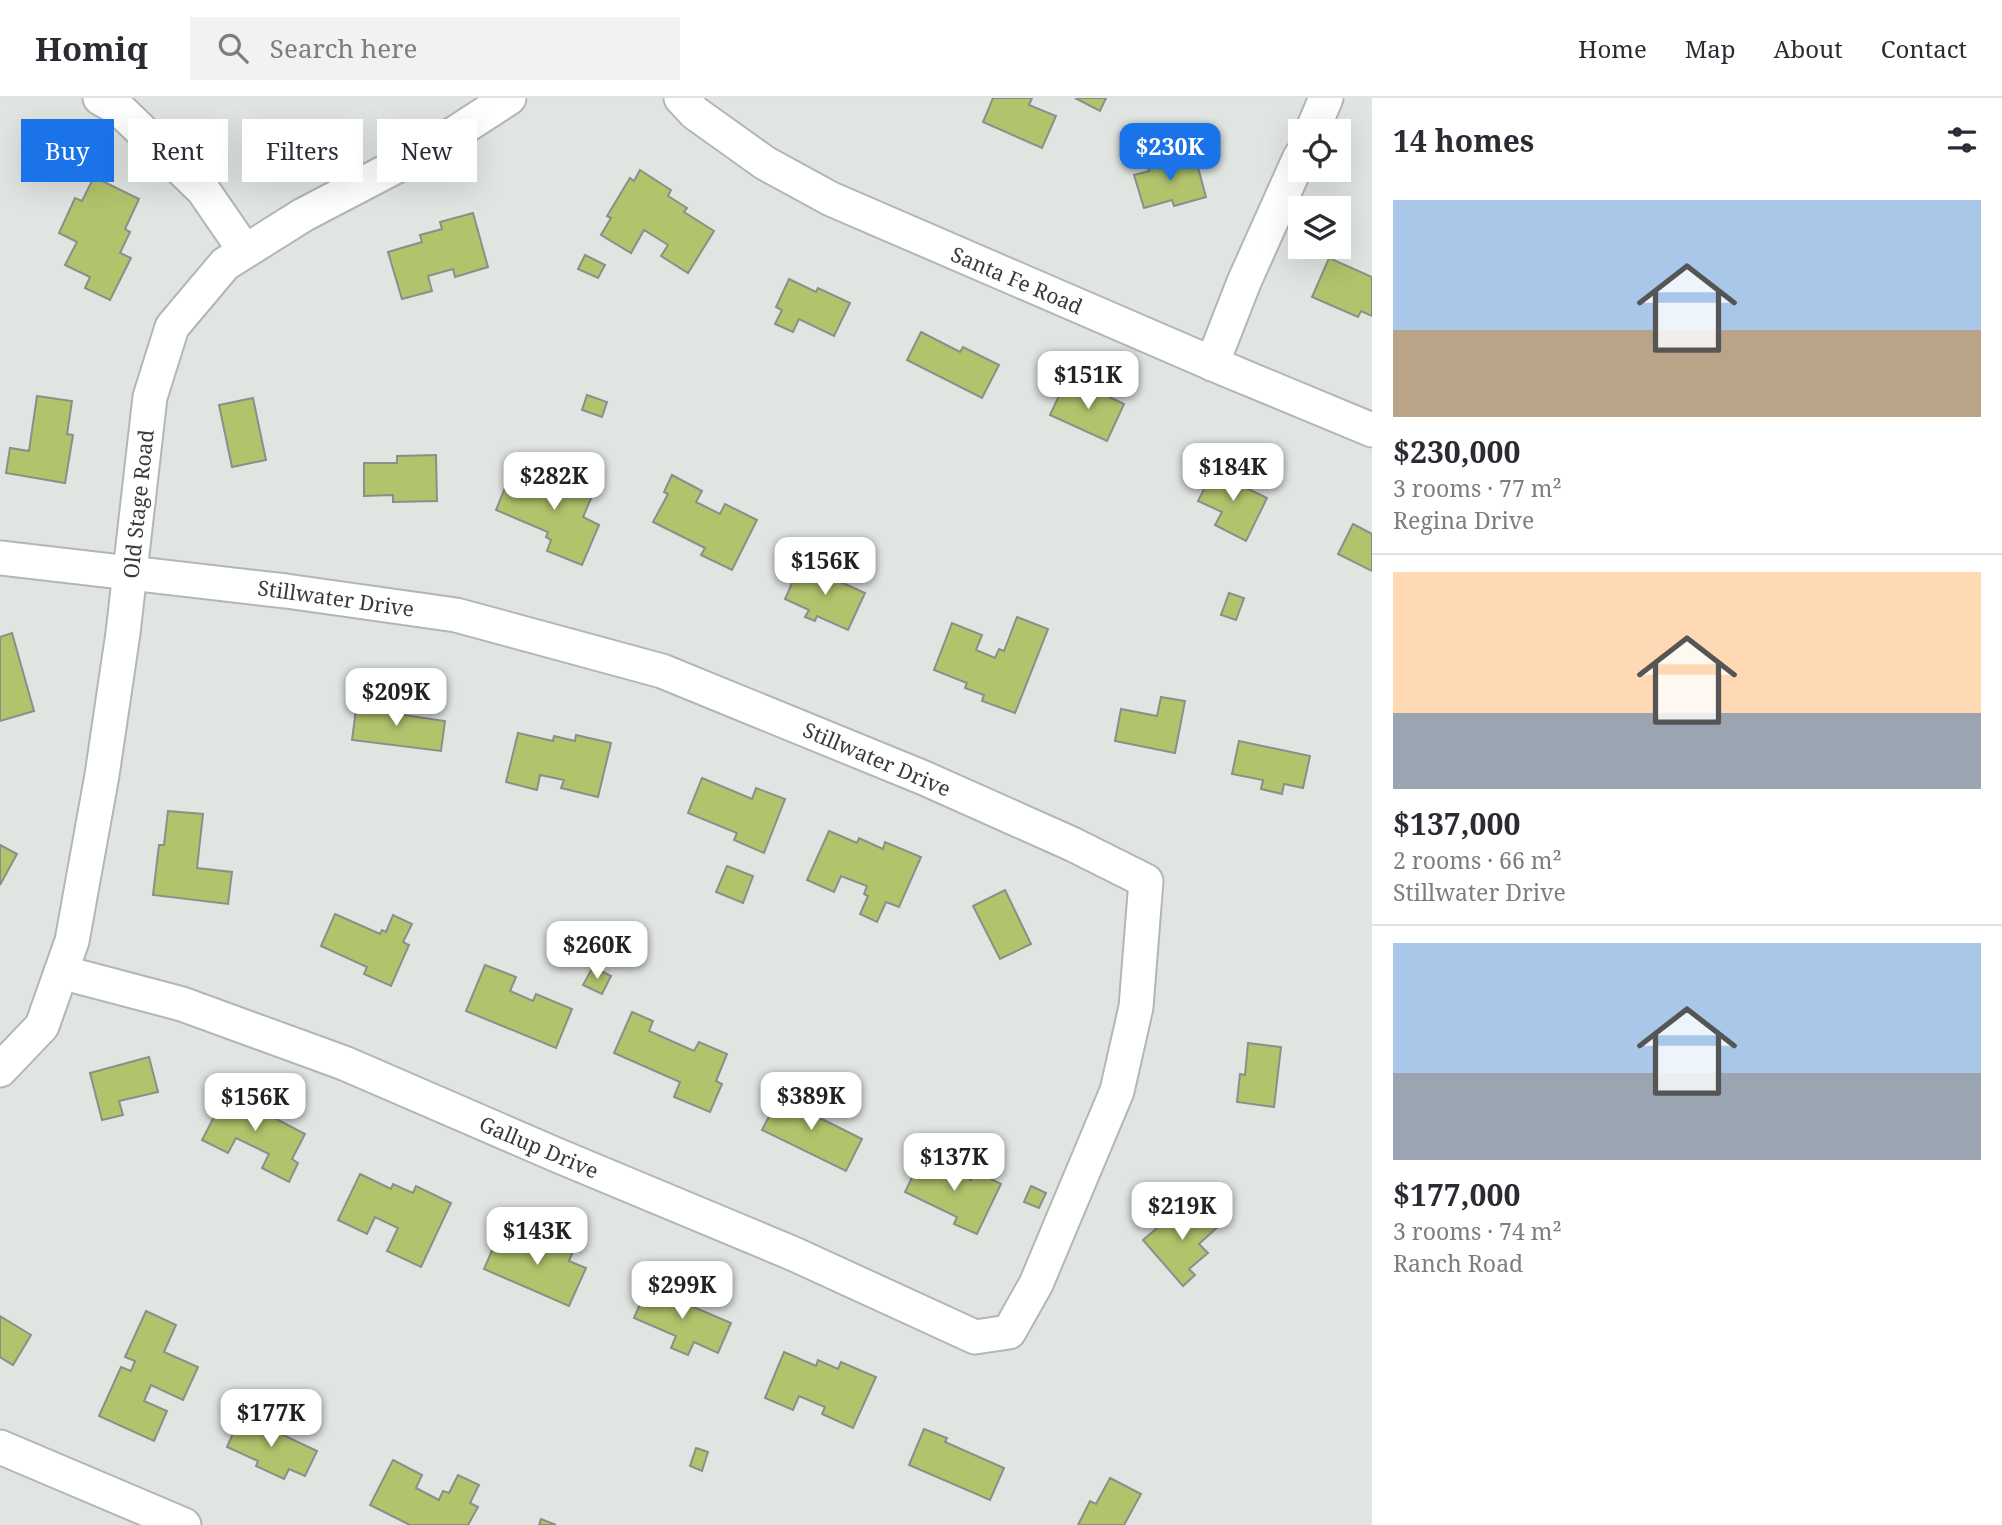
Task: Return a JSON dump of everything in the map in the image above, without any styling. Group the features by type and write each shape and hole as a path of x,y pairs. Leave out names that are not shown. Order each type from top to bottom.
{"street":[{"path":"100,98 118,108 203,190 245,251"},
{"name":"Old Stage Road","path":"0,1070 41,1026 72,942 103,775 131,573 150,397 172,327 225,264 303,215 435,146 509,98"},
{"name":"Santa Fe Road","path":"681,98 695,113 765,163 831,199 1212,364 1372,430"},
{"path":"1317,119 1326,98"},
{"path":"1212,364 1244,282 1289,182"},
{"path":"0,558 131,573"},
{"name":"Stillwater Drive","path":"131,573 456,615 662,671 924,778 1072,844 1146,881 1136,1007 1117,1091 1035,1284 1009,1332"},
{"name":"Gallup Drive","path":"61,972 181,1004 344,1063 794,1254 975,1337 1009,1332"},
{"path":"0,1447 184,1525"}],"building":[{"path":"993,98 1032,98 1029,105 1056,116 1042,148 983,122"},
{"path":"1075,98 1106,98 1100,111"},
{"path":"1166,154 1170,168 1196,160 1206,197 1174,206 1172,200 1144,208 1134,175 1149,171 1145,160"},
{"path":"640,170 671,190 668,196 687,208 684,212 714,231 688,273 661,256 668,245 644,230 631,253 601,235 611,218 607,216 630,178 634,181"},
{"path":"92,182 104,182 139,199 125,229 130,232 120,253 131,258 110,300 85,288 90,277 65,265 77,242 59,233 75,198 82,201"},
{"path":"473,213 488,267 455,277 453,269 428,276 432,291 402,299 388,252 422,242 420,235 442,229 440,222"},
{"path":"585,255 605,265 598,278 578,269"},
{"path":"1329,259 1372,277 1372,316 1361,311 1358,317 1312,297"},
{"path":"789,279 816,292 818,288 850,303 834,336 799,319 793,332 775,324 782,310 776,307"},
{"path":"921,332 960,352 963,347 999,365 982,398 907,360"},
{"path":"1065,383 1093,396 1095,390 1124,404 1107,441 1050,415"},
{"path":"587,395 607,402 602,417 582,410"},
{"path":"37,396 72,401 67,434 73,435 65,483 6,473 10,448 29,451"},
{"path":"253,398 266,460 232,467 219,405"},
{"path":"436,455 437,501 393,502 393,495 364,496 364,463 397,463 397,456"},
{"path":"1215,467 1243,481 1240,485 1267,498 1246,541 1215,525 1222,512 1198,501"},
{"path":"513,468 536,478 534,484 560,495 571,469 599,480 583,517 599,525 582,565 547,551 551,540 546,537 548,532 496,510"},
{"path":"672,475 702,491 696,502 720,514 725,504 757,520 732,570 701,555 705,548 653,522 668,494 664,492"},
{"path":"1353,524 1372,534 1372,571 1338,554"},
{"path":"816,561 827,566 823,574 865,593 848,630 817,616 815,621 805,617 809,610 785,599 798,570 809,575"},
{"path":"1229,593 1244,598 1236,620 1221,615"},
{"path":"1017,617 1048,629 1015,713 982,701 984,695 965,688 967,683 934,670 952,623 982,635 976,650 995,658 999,649 1004,651"},
{"path":"12,633 34,711 0,721 0,637"},
{"path":"1161,697 1185,701 1175,753 1115,741 1121,709 1157,716"},
{"path":"357,702 405,708 404,715 445,721 441,751 352,740"},
{"path":"518,733 553,741 554,736 575,741 576,735 611,743 598,797 561,788 564,780 540,775 537,790 506,782"},
{"path":"1239,741 1310,756 1303,788 1284,784 1282,794 1261,789 1263,780 1232,774"},
{"path":"702,778 752,799 756,788 785,799 764,853 734,840 737,833 688,813"},
{"path":"168,811 203,814 197,868 232,872 228,904 153,895 159,845 164,845"},
{"path":"829,831 857,843 859,838 883,849 885,842 921,857 899,907 886,902 877,922 860,914 868,896 864,894 867,886 841,876 834,892 807,880"},
{"path":"0,845 17,854 0,885"},
{"path":"727,866 753,876 743,903 716,892"},
{"path":"1005,890 1031,944 1000,959 973,906"},
{"path":"335,914 380,934 382,930 386,932 393,915 412,924 403,942 409,945 391,986 364,974 367,967 321,946"},
{"path":"485,965 516,977 510,991 533,1001 536,994 572,1009 556,1048 466,1011"},
{"path":"593,967 611,976 602,994 583,985"},
{"path":"632,1012 653,1021 649,1031 694,1051 699,1042 727,1054 716,1081 722,1084 710,1112 674,1097 680,1082 614,1053"},
{"path":"1248,1043 1281,1047 1274,1107 1237,1102 1240,1074 1245,1075"},
{"path":"149,1057 158,1092 119,1101 123,1115 102,1120 90,1073"},
{"path":"229,1088 258,1102 255,1108 305,1134 292,1159 298,1163 289,1182 262,1168 269,1154 236,1138 228,1153 202,1140"},
{"path":"784,1088 805,1098 800,1108 862,1139 846,1171 762,1130"},
{"path":"922,1157 971,1180 975,1171 1001,1184 977,1234 954,1224 957,1217 905,1192"},
{"path":"360,1174 391,1189 393,1184 413,1193 416,1186 451,1203 421,1267 387,1251 398,1228 375,1217 367,1234 338,1220"},
{"path":"1031,1186 1046,1193 1039,1208 1024,1202"},
{"path":"1185,1204 1200,1221 1210,1211 1221,1224 1199,1244 1208,1253 1189,1269 1195,1275 1183,1286 1143,1240"},
{"path":"500,1232 529,1246 532,1240 548,1247 551,1239 574,1249 569,1261 586,1268 569,1306 484,1269"},
{"path":"649,1284 693,1302 691,1306 731,1323 718,1353 694,1342 688,1355 671,1348 676,1336 634,1318"},
{"path":"146,1311 176,1325 164,1352 198,1367 183,1400 151,1385 144,1401 167,1411 154,1441 99,1416 121,1367 131,1371 135,1361 125,1357"},
{"path":"0,1316 31,1335 13,1365 0,1357"},
{"path":"784,1352 816,1366 818,1360 838,1369 841,1362 876,1377 853,1428 822,1414 825,1407 799,1396 793,1410 765,1398"},
{"path":"241,1415 317,1451 305,1476 289,1469 284,1479 256,1466 258,1461 227,1447"},
{"path":"924,1429 947,1438 945,1442 1004,1468 990,1500 909,1465"},
{"path":"696,1448 708,1452 702,1471 690,1466"},
{"path":"393,1460 422,1475 416,1488 439,1500 443,1491 449,1493 458,1475 479,1485 470,1503 478,1507 468,1525 410,1525 370,1505"},
{"path":"1110,1478 1141,1494 1124,1525 1078,1525 1090,1501 1096,1504"},
{"path":"541,1519 556,1525 539,1525"}]}
